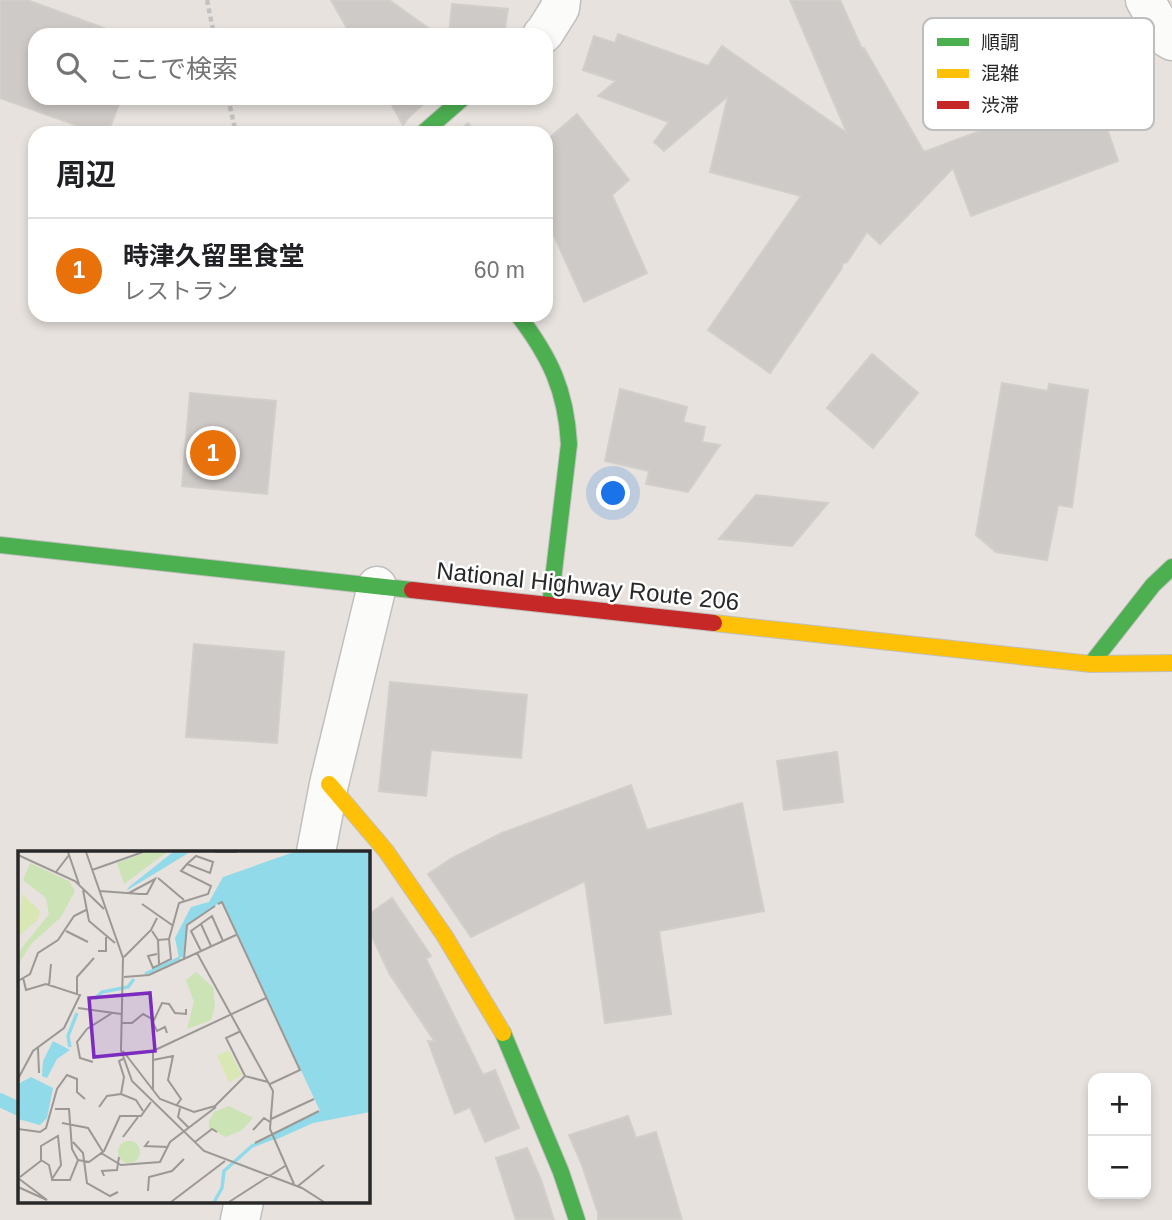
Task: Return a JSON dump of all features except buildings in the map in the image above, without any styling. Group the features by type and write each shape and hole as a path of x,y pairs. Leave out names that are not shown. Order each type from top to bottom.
{"main road":[{"path":"431,126 455,105"},
{"path":"523,322 544,353 563,397 568,419 569,444 550,605"},
{"name":"National Highway Route 206","path":"0,545 1091,664 1172,663"},
{"path":"1091,664 1153,585 1172,567"},
{"path":"329,785 393,861 444,935 504,1035 561,1172 577,1220"}],"street":[{"path":"1145,0 1167,38 1172,41"},
{"path":"316,851 329,785 377,586"},
{"path":"240,1220 244,1202"}],"path":[{"path":"207,0 213,28"},
{"path":"230,105 234,126"}],"waterway":[{"path":"0,1100 18,1109"}],"traffic: fast":[{"path":"431,126 455,105"},
{"path":"523,322 539,345 554,375 564,407 569,444 550,605"},
{"path":"0,545 412,590"},
{"path":"1091,664 1153,585 1172,567"},
{"path":"503,1033 561,1172 577,1220"}],"traffic: slow":[{"path":"714,623 1091,664 1172,663"},
{"path":"329,784 386,851 444,935 503,1033"}],"traffic: jam":[{"path":"412,590 714,623"}],"place":[{"name":"時津久留里食堂","path":"213,453"}]}
